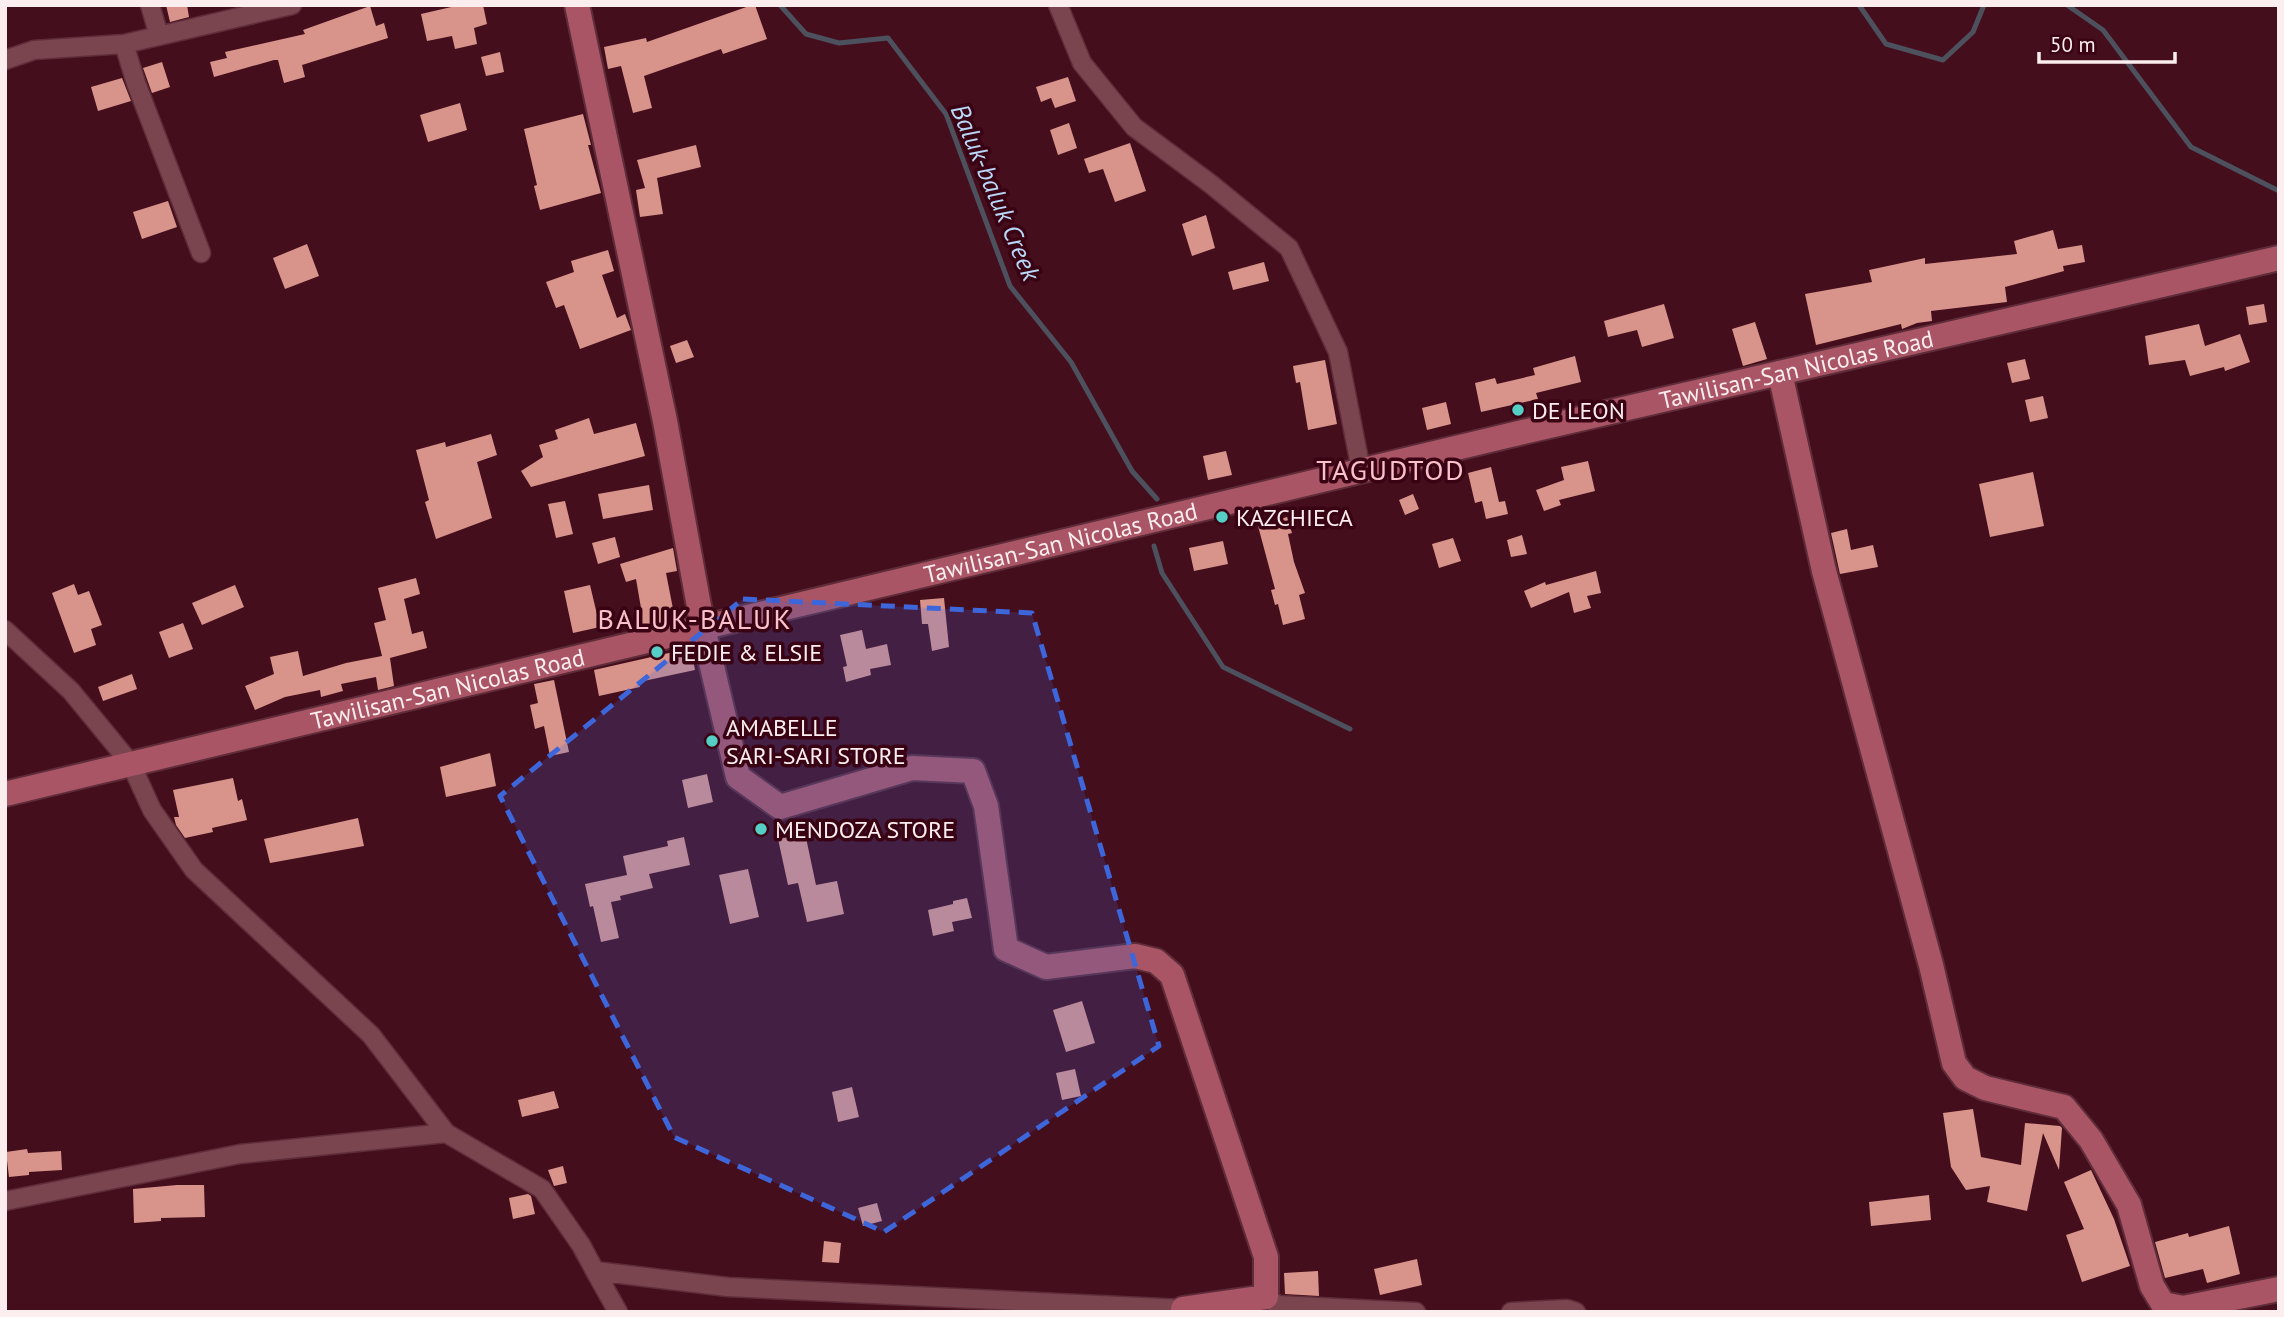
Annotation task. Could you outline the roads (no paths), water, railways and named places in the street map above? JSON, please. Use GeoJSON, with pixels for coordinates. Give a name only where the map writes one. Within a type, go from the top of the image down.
{"type":"FeatureCollection","features":[{"type":"Feature","properties":{"kind":"street"},"geometry":{"type":"LineString","coordinates":[[150,5],[159,36]]}},
{"type":"Feature","properties":{"kind":"street"},"geometry":{"type":"LineString","coordinates":[[5,60],[34,50],[124,44],[292,5]]}},
{"type":"Feature","properties":{"kind":"street"},"geometry":{"type":"LineString","coordinates":[[577,5],[664,421],[703,628],[738,777],[780,807],[912,768],[974,771],[986,806],[1006,950],[1046,967],[1135,956],[1156,961],[1172,975],[1266,1257],[1266,1297]]}},
{"type":"Feature","properties":{"kind":"street"},"geometry":{"type":"LineString","coordinates":[[1058,5],[1082,64],[1134,127],[1289,248],[1338,352],[1361,470]]}},
{"type":"Feature","properties":{"kind":"street"},"geometry":{"type":"LineString","coordinates":[[124,44],[201,253]]}},
{"type":"Feature","properties":{"kind":"street","name":"Tawilisan-San Nicolas Road"},"geometry":{"type":"LineString","coordinates":[[5,794],[1361,470],[2279,258]]}},
{"type":"Feature","properties":{"kind":"street"},"geometry":{"type":"LineString","coordinates":[[1780,373],[1824,570],[1931,965],[1954,1063],[1965,1078],[1985,1088],[2064,1107],[2091,1140],[2129,1205],[2160,1308],[2183,1308],[2279,1289]]}},
{"type":"Feature","properties":{"kind":"street"},"geometry":{"type":"LineString","coordinates":[[5,630],[71,691],[131,764],[152,810],[194,870],[371,1035],[446,1133],[500,1167],[542,1189],[581,1245],[618,1312]]}},
{"type":"Feature","properties":{"kind":"street"},"geometry":{"type":"LineString","coordinates":[[5,1201],[240,1154],[446,1133]]}},
{"type":"Feature","properties":{"kind":"street"},"geometry":{"type":"LineString","coordinates":[[595,1270],[729,1287],[1184,1310],[1266,1297],[1278,1305],[1416,1312]]}},
{"type":"Feature","properties":{"kind":"street"},"geometry":{"type":"LineString","coordinates":[[1511,1312],[1567,1309],[1576,1312]]}},
{"type":"Feature","properties":{"kind":"waterway","name":"Baluk-baluk Creek"},"geometry":{"type":"LineString","coordinates":[[780,5],[806,34],[839,43],[888,38],[946,114],[1010,286],[1071,362],[1132,471],[1157,499]]}},
{"type":"Feature","properties":{"kind":"waterway"},"geometry":{"type":"LineString","coordinates":[[1859,5],[1886,44],[1943,60],[1973,32],[1984,5]]}},
{"type":"Feature","properties":{"kind":"waterway"},"geometry":{"type":"LineString","coordinates":[[2067,5],[2103,30],[2191,147],[2279,191]]}},
{"type":"Feature","properties":{"kind":"waterway","name":"Baluk-baluk Creek"},"geometry":{"type":"LineString","coordinates":[[1154,546],[1162,573],[1223,667],[1350,729]]}},
{"type":"Feature","properties":{"kind":"place","name":"DE LEON"},"geometry":{"type":"Point","coordinates":[1518,410]}},
{"type":"Feature","properties":{"kind":"place","name":"KAZCHIECA"},"geometry":{"type":"Point","coordinates":[1222,517]}},
{"type":"Feature","properties":{"kind":"place","name":"FEDIE & ELSIE"},"geometry":{"type":"Point","coordinates":[657,652]}},
{"type":"Feature","properties":{"kind":"place","name":"AMABELLE SARI-SARI STORE"},"geometry":{"type":"Point","coordinates":[712,741]}},
{"type":"Feature","properties":{"kind":"place","name":"MENDOZA STORE"},"geometry":{"type":"Point","coordinates":[761,829]}},
{"type":"Feature","properties":{"kind":"district","name":"TAGUDTOD"},"geometry":{"type":"Point","coordinates":[1391,469]}},
{"type":"Feature","properties":{"kind":"district","name":"BALUK-BALUK"},"geometry":{"type":"Point","coordinates":[695,618]}}]}
